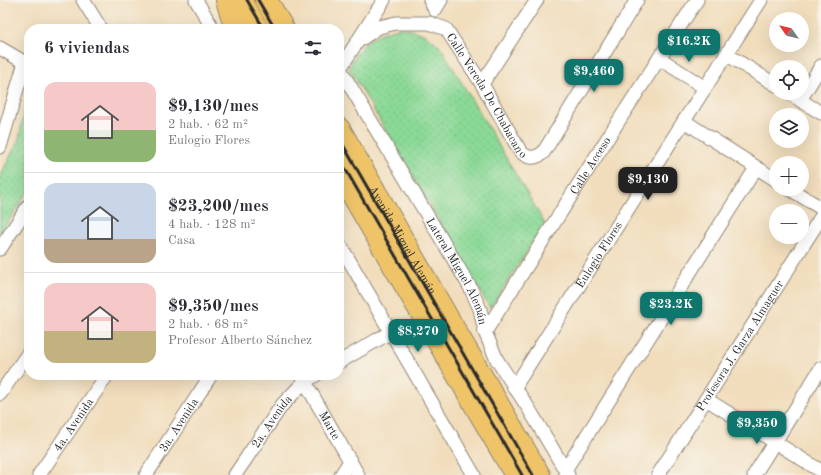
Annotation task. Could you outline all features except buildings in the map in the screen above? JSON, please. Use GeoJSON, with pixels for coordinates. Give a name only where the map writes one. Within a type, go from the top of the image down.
{"type":"FeatureCollection","features":[{"type":"Feature","properties":{"kind":"highway"},"geometry":{"type":"LineString","coordinates":[[227,0],[234,24]]}},
{"type":"Feature","properties":{"kind":"highway"},"geometry":{"type":"LineString","coordinates":[[240,0],[254,24]]}},
{"type":"Feature","properties":{"kind":"highway"},"geometry":{"type":"LineString","coordinates":[[266,0],[280,24]]}},
{"type":"Feature","properties":{"kind":"highway","name":"Avenida Miguel Alemán"},"geometry":{"type":"LineString","coordinates":[[344,138],[539,475]]}},
{"type":"Feature","properties":{"kind":"highway","name":"Avenida Miguel Alemán"},"geometry":{"type":"LineString","coordinates":[[344,180],[516,475]]}},
{"type":"Feature","properties":{"kind":"street"},"geometry":{"type":"LineString","coordinates":[[83,0],[98,24]]}},
{"type":"Feature","properties":{"kind":"street"},"geometry":{"type":"LineString","coordinates":[[196,0],[208,24]]}},
{"type":"Feature","properties":{"kind":"street"},"geometry":{"type":"LineString","coordinates":[[344,63],[384,0]]}},
{"type":"Feature","properties":{"kind":"street"},"geometry":{"type":"LineString","coordinates":[[482,84],[537,0]]}},
{"type":"Feature","properties":{"kind":"street","name":"Calle Vereda De Chabacano"},"geometry":{"type":"LineString","coordinates":[[357,42],[379,28],[396,23],[429,22],[446,29],[482,84],[520,151],[525,156],[531,158],[537,157],[543,153],[637,0]]}},
{"type":"Feature","properties":{"kind":"street","name":"Calle Acceso"},"geometry":{"type":"LineString","coordinates":[[485,332],[697,0]]}},
{"type":"Feature","properties":{"kind":"street","name":"Eulogio Flores"},"geometry":{"type":"LineString","coordinates":[[514,388],[761,0]]}},
{"type":"Feature","properties":{"kind":"street"},"geometry":{"type":"LineString","coordinates":[[0,48],[24,61]]}},
{"type":"Feature","properties":{"kind":"street"},"geometry":{"type":"LineString","coordinates":[[726,54],[769,81]]}},
{"type":"Feature","properties":{"kind":"street"},"geometry":{"type":"LineString","coordinates":[[659,58],[705,88]]}},
{"type":"Feature","properties":{"kind":"street"},"geometry":{"type":"LineString","coordinates":[[809,79],[821,66]]}},
{"type":"Feature","properties":{"kind":"street"},"geometry":{"type":"LineString","coordinates":[[0,147],[24,72]]}},
{"type":"Feature","properties":{"kind":"street","name":"Lateral Miguel Alemán"},"geometry":{"type":"LineString","coordinates":[[344,77],[470,287],[480,309],[485,332],[497,360],[529,409],[566,473]]}},
{"type":"Feature","properties":{"kind":"street"},"geometry":{"type":"LineString","coordinates":[[800,100],[821,114]]}},
{"type":"Feature","properties":{"kind":"street"},"geometry":{"type":"LineString","coordinates":[[684,121],[769,176]]}},
{"type":"Feature","properties":{"kind":"street"},"geometry":{"type":"LineString","coordinates":[[566,473],[756,168]]}},
{"type":"Feature","properties":{"kind":"street"},"geometry":{"type":"LineString","coordinates":[[801,196],[821,208]]}},
{"type":"Feature","properties":{"kind":"street"},"geometry":{"type":"LineString","coordinates":[[0,249],[24,213]]}},
{"type":"Feature","properties":{"kind":"street","name":"Profesora J. Garza Almaguer"},"geometry":{"type":"LineString","coordinates":[[658,475],[821,216]]}},
{"type":"Feature","properties":{"kind":"street"},"geometry":{"type":"LineString","coordinates":[[344,252],[474,475]]}},
{"type":"Feature","properties":{"kind":"street"},"geometry":{"type":"LineString","coordinates":[[344,359],[391,332]]}},
{"type":"Feature","properties":{"kind":"street"},"geometry":{"type":"LineString","coordinates":[[0,394],[24,359]]}},
{"type":"Feature","properties":{"kind":"street"},"geometry":{"type":"LineString","coordinates":[[754,475],[821,368]]}},
{"type":"Feature","properties":{"kind":"street","name":"4a. Avenida"},"geometry":{"type":"LineString","coordinates":[[44,473],[104,380]]}},
{"type":"Feature","properties":{"kind":"street","name":"3a. Avenida"},"geometry":{"type":"LineString","coordinates":[[146,475],[208,380]]}},
{"type":"Feature","properties":{"kind":"street","name":"2a. Avenida"},"geometry":{"type":"LineString","coordinates":[[235,475],[282,405],[304,380]]}},
{"type":"Feature","properties":{"kind":"street","name":"Marte"},"geometry":{"type":"LineString","coordinates":[[309,380],[358,475]]}},
{"type":"Feature","properties":{"kind":"street"},"geometry":{"type":"LineString","coordinates":[[706,399],[821,471]]}},
{"type":"Feature","properties":{"kind":"street"},"geometry":{"type":"LineString","coordinates":[[341,475],[350,461]]}},
{"type":"Feature","properties":{"kind":"green space"},"geometry":{"type":"Polygon","coordinates":[[[398,28],[417,31],[427,36],[442,49],[545,224],[490,308],[349,68],[362,46],[368,41],[381,33],[398,28]]]}},
{"type":"Feature","properties":{"kind":"green space"},"geometry":{"type":"Polygon","coordinates":[[[24,114],[24,198],[0,234],[0,177],[19,139],[24,114]]]}},
{"type":"Feature","properties":{"kind":"railway"},"geometry":{"type":"LineString","coordinates":[[247,0],[261,24]]}},
{"type":"Feature","properties":{"kind":"railway"},"geometry":{"type":"LineString","coordinates":[[258,0],[272,24]]}},
{"type":"Feature","properties":{"kind":"railway"},"geometry":{"type":"LineString","coordinates":[[344,147],[533,475]]}},
{"type":"Feature","properties":{"kind":"railway"},"geometry":{"type":"LineString","coordinates":[[344,167],[522,475]]}}]}
